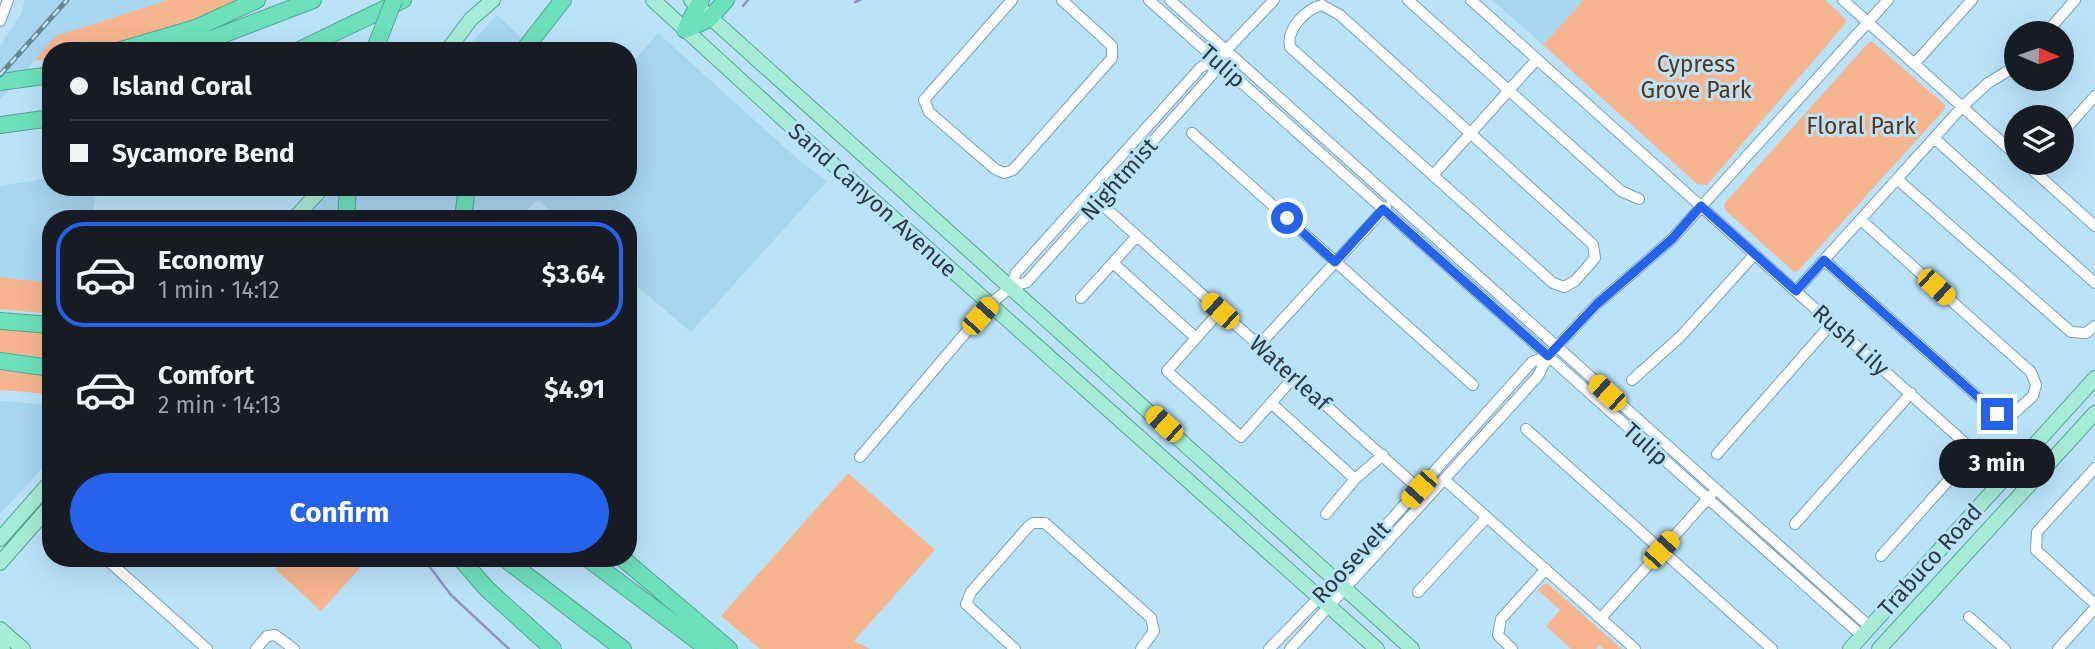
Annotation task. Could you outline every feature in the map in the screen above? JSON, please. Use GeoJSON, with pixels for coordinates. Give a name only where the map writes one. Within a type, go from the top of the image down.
{"type":"FeatureCollection","features":[{"type":"Feature","properties":{"kind":"highway"},"geometry":{"type":"LineString","coordinates":[[149,42],[196,28],[257,0]]}},
{"type":"Feature","properties":{"kind":"highway"},"geometry":{"type":"LineString","coordinates":[[198,42],[313,0]]}},
{"type":"Feature","properties":{"kind":"highway"},"geometry":{"type":"LineString","coordinates":[[378,42],[394,0]]}},
{"type":"Feature","properties":{"kind":"highway"},"geometry":{"type":"LineString","coordinates":[[316,42],[403,0]]}},
{"type":"Feature","properties":{"kind":"highway"},"geometry":{"type":"LineString","coordinates":[[530,42],[563,0]]}},
{"type":"Feature","properties":{"kind":"highway"},"geometry":{"type":"LineString","coordinates":[[685,30],[709,19],[726,0]]}},
{"type":"Feature","properties":{"kind":"highway"},"geometry":{"type":"LineString","coordinates":[[685,30],[696,2]]}},
{"type":"Feature","properties":{"kind":"highway"},"geometry":{"type":"LineString","coordinates":[[0,82],[42,76]]}},
{"type":"Feature","properties":{"kind":"highway"},"geometry":{"type":"LineString","coordinates":[[0,125],[42,119]]}},
{"type":"Feature","properties":{"kind":"highway"},"geometry":{"type":"LineString","coordinates":[[0,321],[42,324]]}},
{"type":"Feature","properties":{"kind":"highway"},"geometry":{"type":"LineString","coordinates":[[0,361],[42,367]]}},
{"type":"Feature","properties":{"kind":"highway"},"geometry":{"type":"LineString","coordinates":[[468,567],[553,649]]}},
{"type":"Feature","properties":{"kind":"highway"},"geometry":{"type":"LineString","coordinates":[[515,567],[623,649]]}},
{"type":"Feature","properties":{"kind":"highway"},"geometry":{"type":"LineString","coordinates":[[599,567],[708,649]]}},
{"type":"Feature","properties":{"kind":"highway"},"geometry":{"type":"LineString","coordinates":[[633,567],[729,649]]}},
{"type":"Feature","properties":{"kind":"main road"},"geometry":{"type":"LineString","coordinates":[[454,42],[471,19],[493,0]]}},
{"type":"Feature","properties":{"kind":"main road","name":"Sand Canyon Avenue"},"geometry":{"type":"LineString","coordinates":[[653,0],[1377,649]]}},
{"type":"Feature","properties":{"kind":"main road","name":"Sand Canyon Avenue"},"geometry":{"type":"LineString","coordinates":[[696,2],[709,19],[1012,287],[1412,649]]}},
{"type":"Feature","properties":{"kind":"main road"},"geometry":{"type":"LineString","coordinates":[[302,210],[315,196]]}},
{"type":"Feature","properties":{"kind":"main road","name":"Trabuco Road"},"geometry":{"type":"LineString","coordinates":[[1850,649],[1865,637],[2095,379]]}},
{"type":"Feature","properties":{"kind":"main road","name":"Trabuco Road"},"geometry":{"type":"LineString","coordinates":[[1879,649],[2095,413]]}},
{"type":"Feature","properties":{"kind":"main road"},"geometry":{"type":"LineString","coordinates":[[0,539],[42,491]]}},
{"type":"Feature","properties":{"kind":"main road"},"geometry":{"type":"LineString","coordinates":[[0,563],[42,515]]}},
{"type":"Feature","properties":{"kind":"main road"},"geometry":{"type":"LineString","coordinates":[[0,629],[23,649]]}},
{"type":"Feature","properties":{"kind":"street"},"geometry":{"type":"LineString","coordinates":[[0,21],[8,0]]}},
{"type":"Feature","properties":{"kind":"street"},"geometry":{"type":"LineString","coordinates":[[1012,0],[929,92],[924,102],[929,112],[995,169],[1006,173],[1013,170],[1113,54],[1109,44],[1062,0]]}},
{"type":"Feature","properties":{"kind":"street","name":"Tulip"},"geometry":{"type":"LineString","coordinates":[[1149,0],[1865,637]]}},
{"type":"Feature","properties":{"kind":"street","name":"Tulip"},"geometry":{"type":"LineString","coordinates":[[1170,0],[1716,489],[1865,637]]}},
{"type":"Feature","properties":{"kind":"street","name":"Nightmist"},"geometry":{"type":"LineString","coordinates":[[1012,287],[1016,273],[1201,67],[1217,60],[1274,0]]}},
{"type":"Feature","properties":{"kind":"street"},"geometry":{"type":"LineString","coordinates":[[1408,0],[1621,191],[1639,199]]}},
{"type":"Feature","properties":{"kind":"street","name":"Rush Lily"},"geometry":{"type":"LineString","coordinates":[[1472,0],[1964,441],[1968,454],[1881,556]]}},
{"type":"Feature","properties":{"kind":"street"},"geometry":{"type":"LineString","coordinates":[[1843,0],[2004,144]]}},
{"type":"Feature","properties":{"kind":"street","name":"Roosevelt"},"geometry":{"type":"LineString","coordinates":[[1269,649],[1323,603],[1445,480],[1538,376],[1556,347],[1597,304],[1672,239],[1888,0]]}},
{"type":"Feature","properties":{"kind":"street"},"geometry":{"type":"LineString","coordinates":[[1914,64],[1972,0]]}},
{"type":"Feature","properties":{"kind":"street"},"geometry":{"type":"LineString","coordinates":[[2057,21],[2075,0]]}},
{"type":"Feature","properties":{"kind":"street"},"geometry":{"type":"LineString","coordinates":[[1322,5],[1331,8],[1471,133],[1593,245],[1595,258],[1570,285],[1553,283],[1290,47],[1290,34],[1314,8],[1322,5]]}},
{"type":"Feature","properties":{"kind":"street"},"geometry":{"type":"LineString","coordinates":[[1434,174],[1537,59]]}},
{"type":"Feature","properties":{"kind":"street","name":"Nightmist"},"geometry":{"type":"LineString","coordinates":[[860,457],[990,304],[1012,287],[1027,282],[1099,202],[1212,75],[1217,60]]}},
{"type":"Feature","properties":{"kind":"street"},"geometry":{"type":"LineString","coordinates":[[1796,291],[1962,107],[1988,83],[2004,73]]}},
{"type":"Feature","properties":{"kind":"street"},"geometry":{"type":"LineString","coordinates":[[2074,120],[2095,96]]}},
{"type":"Feature","properties":{"kind":"street"},"geometry":{"type":"LineString","coordinates":[[1192,132],[1473,385]]}},
{"type":"Feature","properties":{"kind":"street"},"geometry":{"type":"LineString","coordinates":[[1934,138],[2095,283]]}},
{"type":"Feature","properties":{"kind":"street"},"geometry":{"type":"LineString","coordinates":[[2042,175],[2093,219]]}},
{"type":"Feature","properties":{"kind":"street"},"geometry":{"type":"LineString","coordinates":[[1897,179],[2071,332],[2086,333],[2095,326]]}},
{"type":"Feature","properties":{"kind":"street"},"geometry":{"type":"LineString","coordinates":[[1259,345],[1383,209],[1394,201]]}},
{"type":"Feature","properties":{"kind":"street","name":"Waterleaf"},"geometry":{"type":"LineString","coordinates":[[1099,202],[1419,489]]}},
{"type":"Feature","properties":{"kind":"street"},"geometry":{"type":"LineString","coordinates":[[1824,260],[1997,414],[2012,414],[2026,403],[2036,390],[2031,372],[1861,220]]}},
{"type":"Feature","properties":{"kind":"street"},"geometry":{"type":"LineString","coordinates":[[1081,298],[1137,236]]}},
{"type":"Feature","properties":{"kind":"street"},"geometry":{"type":"LineString","coordinates":[[1632,380],[1680,337],[1755,254]]}},
{"type":"Feature","properties":{"kind":"street"},"geometry":{"type":"LineString","coordinates":[[1113,263],[1196,338]]}},
{"type":"Feature","properties":{"kind":"street"},"geometry":{"type":"LineString","coordinates":[[1220,311],[1167,371],[1241,437],[1294,377]]}},
{"type":"Feature","properties":{"kind":"street"},"geometry":{"type":"LineString","coordinates":[[1717,454],[1832,323]]}},
{"type":"Feature","properties":{"kind":"street","name":"Roosevelt"},"geometry":{"type":"LineString","coordinates":[[1341,584],[1419,489],[1532,362],[1548,356]]}},
{"type":"Feature","properties":{"kind":"street"},"geometry":{"type":"LineString","coordinates":[[1795,524],[1911,393]]}},
{"type":"Feature","properties":{"kind":"street"},"geometry":{"type":"LineString","coordinates":[[1271,403],[1354,479]]}},
{"type":"Feature","properties":{"kind":"street"},"geometry":{"type":"LineString","coordinates":[[1526,429],[1772,649]]}},
{"type":"Feature","properties":{"kind":"street"},"geometry":{"type":"LineString","coordinates":[[1326,514],[1354,479],[1383,456]]}},
{"type":"Feature","properties":{"kind":"street"},"geometry":{"type":"LineString","coordinates":[[2058,649],[2095,606],[2036,551],[2034,542],[2037,532],[2095,468]]}},
{"type":"Feature","properties":{"kind":"street"},"geometry":{"type":"LineString","coordinates":[[1445,480],[1635,649]]}},
{"type":"Feature","properties":{"kind":"street"},"geometry":{"type":"LineString","coordinates":[[1601,618],[1716,489]]}},
{"type":"Feature","properties":{"kind":"street"},"geometry":{"type":"LineString","coordinates":[[1418,592],[1487,517]]}},
{"type":"Feature","properties":{"kind":"street"},"geometry":{"type":"LineString","coordinates":[[1015,649],[966,604],[971,592],[1019,536],[1033,523],[1039,522],[1045,523],[1151,618],[1154,631],[1141,649]]}},
{"type":"Feature","properties":{"kind":"street"},"geometry":{"type":"LineString","coordinates":[[115,567],[206,649]]}},
{"type":"Feature","properties":{"kind":"street"},"geometry":{"type":"LineString","coordinates":[[1512,649],[1498,635],[1501,619],[1546,569]]}},
{"type":"Feature","properties":{"kind":"street","name":"Roosevelt"},"geometry":{"type":"LineString","coordinates":[[1290,649],[1323,603]]}},
{"type":"Feature","properties":{"kind":"street"},"geometry":{"type":"LineString","coordinates":[[1969,617],[2005,649]]}},
{"type":"Feature","properties":{"kind":"street"},"geometry":{"type":"LineString","coordinates":[[256,649],[267,636],[275,635],[294,649]]}},
{"type":"Feature","properties":{"kind":"shaded area"},"geometry":{"type":"Polygon","coordinates":[[[25,0],[168,0],[56,36],[51,42],[42,42],[42,52],[0,100],[0,46],[21,14],[25,0]]]}},
{"type":"Feature","properties":{"kind":"shaded area"},"geometry":{"type":"Polygon","coordinates":[[[1492,0],[1584,0],[1543,45],[1492,0]]]}},
{"type":"Feature","properties":{"kind":"shaded area"},"geometry":{"type":"Polygon","coordinates":[[[497,15],[526,42],[472,42],[497,15]]]}},
{"type":"Feature","properties":{"kind":"shaded area"},"geometry":{"type":"Polygon","coordinates":[[[658,33],[794,156],[827,181],[691,332],[637,287],[637,210],[549,210],[538,200],[527,210],[313,210],[324,196],[637,196],[637,58],[658,33]]]}},
{"type":"Feature","properties":{"kind":"shaded area"},"geometry":{"type":"Polygon","coordinates":[[[42,179],[42,196],[96,196],[93,210],[42,210],[42,282],[0,277],[0,186],[42,179]]]}},
{"type":"Feature","properties":{"kind":"shaded area"},"geometry":{"type":"Polygon","coordinates":[[[0,401],[42,404],[42,469],[0,514],[0,401]]]}},
{"type":"Feature","properties":{"kind":"green space"},"geometry":{"type":"Polygon","coordinates":[[[168,0],[246,0],[165,32],[129,42],[51,42],[56,36],[168,0]]]}},
{"type":"Feature","properties":{"kind":"green space","name":"Cypress Grove Park"},"geometry":{"type":"Polygon","coordinates":[[[1584,0],[1825,0],[1846,19],[1845,24],[1707,185],[1697,184],[1543,45],[1584,0]]]}},
{"type":"Feature","properties":{"kind":"green space","name":"Floral Park"},"geometry":{"type":"Polygon","coordinates":[[[1869,42],[1873,42],[1945,105],[1945,109],[1798,271],[1794,272],[1725,210],[1724,204],[1869,42]]]}},
{"type":"Feature","properties":{"kind":"green space"},"geometry":{"type":"Polygon","coordinates":[[[42,52],[42,60],[34,61],[42,52]]]}},
{"type":"Feature","properties":{"kind":"green space"},"geometry":{"type":"Polygon","coordinates":[[[0,277],[42,282],[42,313],[0,309],[0,277]]]}},
{"type":"Feature","properties":{"kind":"green space"},"geometry":{"type":"Polygon","coordinates":[[[0,329],[42,333],[42,357],[0,352],[0,329]]]}},
{"type":"Feature","properties":{"kind":"green space"},"geometry":{"type":"Polygon","coordinates":[[[0,370],[42,375],[42,393],[0,390],[0,370]]]}},
{"type":"Feature","properties":{"kind":"green space"},"geometry":{"type":"Polygon","coordinates":[[[848,473],[935,550],[854,641],[870,649],[760,649],[721,616],[848,473]]]}},
{"type":"Feature","properties":{"kind":"green space"},"geometry":{"type":"Polygon","coordinates":[[[277,567],[361,567],[321,611],[275,569],[277,567]]]}},
{"type":"Feature","properties":{"kind":"green space"},"geometry":{"type":"Polygon","coordinates":[[[1548,584],[1622,649],[1604,649],[1600,645],[1596,649],[1571,649],[1546,626],[1560,610],[1538,590],[1548,584]]]}},
{"type":"Feature","properties":{"kind":"waterway"},"geometry":{"type":"LineString","coordinates":[[743,6],[748,0]]}},
{"type":"Feature","properties":{"kind":"waterway"},"geometry":{"type":"LineString","coordinates":[[855,2],[860,0]]}},
{"type":"Feature","properties":{"kind":"waterway"},"geometry":{"type":"LineString","coordinates":[[430,567],[451,595],[509,649]]}},
{"type":"Feature","properties":{"kind":"railway"},"geometry":{"type":"LineString","coordinates":[[0,75],[67,0]]}},
{"type":"Feature","properties":{"kind":"route"},"geometry":{"type":"LineString","coordinates":[[1287,218],[1335,262],[1383,209],[1548,356],[1597,304],[1672,239],[1701,206],[1796,291],[1824,260],[1997,414]]}}]}
